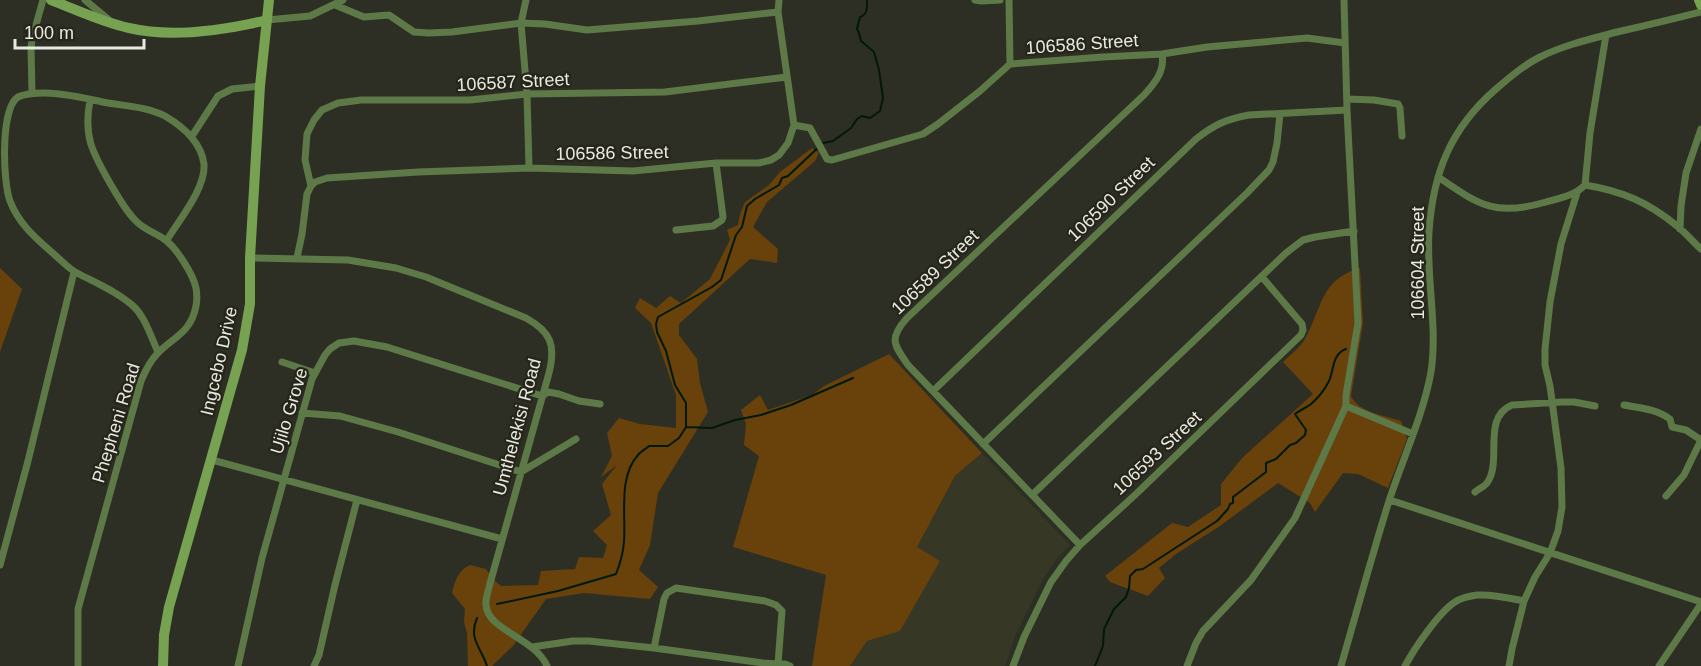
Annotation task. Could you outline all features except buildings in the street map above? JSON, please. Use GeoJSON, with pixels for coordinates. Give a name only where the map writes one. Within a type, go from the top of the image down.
{"type":"FeatureCollection","features":[{"type":"Feature","properties":{"kind":"main road"},"geometry":{"type":"LineString","coordinates":[[51,0],[128,28],[162,33],[230,27],[267,20]]}},
{"type":"Feature","properties":{"kind":"main road","name":"Ingcebo Drive"},"geometry":{"type":"LineString","coordinates":[[163,666],[164,635],[169,607],[212,460],[244,340],[250,304],[250,258],[260,86],[269,0]]}},
{"type":"Feature","properties":{"kind":"main road"},"geometry":{"type":"LineString","coordinates":[[1699,0],[1701,5]]}},
{"type":"Feature","properties":{"kind":"street"},"geometry":{"type":"LineString","coordinates":[[32,93],[31,48],[43,0]]}},
{"type":"Feature","properties":{"kind":"street"},"geometry":{"type":"LineString","coordinates":[[85,0],[112,23]]}},
{"type":"Feature","properties":{"kind":"street"},"geometry":{"type":"LineString","coordinates":[[267,20],[310,16],[343,0]]}},
{"type":"Feature","properties":{"kind":"street"},"geometry":{"type":"LineString","coordinates":[[526,0],[520,23],[527,94],[528,168]]}},
{"type":"Feature","properties":{"kind":"street"},"geometry":{"type":"LineString","coordinates":[[779,0],[778,12],[794,125]]}},
{"type":"Feature","properties":{"kind":"street"},"geometry":{"type":"LineString","coordinates":[[975,0],[1000,0]]}},
{"type":"Feature","properties":{"kind":"street"},"geometry":{"type":"LineString","coordinates":[[1009,0],[1010,64]]}},
{"type":"Feature","properties":{"kind":"street"},"geometry":{"type":"LineString","coordinates":[[1187,666],[1203,631],[1251,580],[1295,518],[1346,406],[1358,323],[1344,0]]}},
{"type":"Feature","properties":{"kind":"street"},"geometry":{"type":"LineString","coordinates":[[335,5],[364,17],[389,15],[417,33],[452,32],[520,23],[563,25],[587,30],[778,12]]}},
{"type":"Feature","properties":{"kind":"street","name":"106604 Street"},"geometry":{"type":"LineString","coordinates":[[1341,666],[1390,500],[1425,396],[1432,363],[1429,236],[1431,209],[1438,177],[1453,140],[1466,119],[1482,101],[1522,68],[1538,58],[1605,35],[1701,12]]}},
{"type":"Feature","properties":{"kind":"street"},"geometry":{"type":"LineString","coordinates":[[1509,666],[1524,601],[1550,553],[1558,531],[1562,507],[1562,468],[1545,365],[1549,312],[1561,244],[1577,193],[1584,186],[1605,35]]}},
{"type":"Feature","properties":{"kind":"street","name":"106586 Street"},"geometry":{"type":"LineString","coordinates":[[311,186],[320,180],[342,177],[528,168],[633,171],[716,163],[759,163],[779,155],[788,143],[794,125],[810,128],[827,159],[832,160],[923,134],[955,111],[1010,64],[1162,54],[1207,47],[1307,38],[1345,42]]}},
{"type":"Feature","properties":{"kind":"street","name":"106589 Street"},"geometry":{"type":"LineString","coordinates":[[1080,545],[908,365],[894,341],[898,328],[1153,86],[1160,73],[1162,54]]}},
{"type":"Feature","properties":{"kind":"street","name":"106587 Street"},"geometry":{"type":"LineString","coordinates":[[311,186],[305,160],[307,134],[322,110],[338,103],[361,100],[470,100],[527,94],[665,92],[787,77]]}},
{"type":"Feature","properties":{"kind":"street"},"geometry":{"type":"LineString","coordinates":[[192,136],[218,96],[232,89],[260,86]]}},
{"type":"Feature","properties":{"kind":"street"},"geometry":{"type":"LineString","coordinates":[[158,352],[141,316],[133,305],[108,288],[74,272],[29,232],[16,213],[8,195],[5,179],[6,122],[10,106],[16,98],[32,93],[54,93],[159,113],[192,136],[202,156],[204,165],[202,179],[195,195],[167,240]]}},
{"type":"Feature","properties":{"kind":"street"},"geometry":{"type":"LineString","coordinates":[[1347,99],[1374,100],[1398,105],[1402,136]]}},
{"type":"Feature","properties":{"kind":"street","name":"Phepheni Road"},"geometry":{"type":"LineString","coordinates":[[78,666],[78,609],[141,381],[150,361],[158,352],[176,340],[191,323],[197,296],[189,272],[167,240],[138,224],[97,162],[87,126],[90,100]]}},
{"type":"Feature","properties":{"kind":"street","name":"106590 Street"},"geometry":{"type":"LineString","coordinates":[[933,391],[1196,139],[1215,125],[1249,115],[1347,110]]}},
{"type":"Feature","properties":{"kind":"street"},"geometry":{"type":"LineString","coordinates":[[983,444],[1269,170],[1276,155],[1280,114]]}},
{"type":"Feature","properties":{"kind":"street"},"geometry":{"type":"LineString","coordinates":[[1680,229],[1680,206],[1686,172],[1701,129]]}},
{"type":"Feature","properties":{"kind":"street"},"geometry":{"type":"LineString","coordinates":[[676,230],[713,226],[722,220],[716,163]]}},
{"type":"Feature","properties":{"kind":"street"},"geometry":{"type":"LineString","coordinates":[[1438,177],[1472,200],[1500,209],[1521,209],[1577,193]]}},
{"type":"Feature","properties":{"kind":"street"},"geometry":{"type":"LineString","coordinates":[[297,258],[307,194],[311,186]]}},
{"type":"Feature","properties":{"kind":"street"},"geometry":{"type":"LineString","coordinates":[[1584,186],[1622,193],[1640,200],[1680,229],[1701,249]]}},
{"type":"Feature","properties":{"kind":"street"},"geometry":{"type":"LineString","coordinates":[[1032,495],[1273,265],[1303,240],[1354,231]]}},
{"type":"Feature","properties":{"kind":"street","name":"Umthelekisi Road"},"geometry":{"type":"LineString","coordinates":[[250,258],[348,260],[416,273],[510,311],[537,324],[548,335],[552,352],[551,367],[502,538],[486,605],[493,622],[532,646],[542,656],[547,666]]}},
{"type":"Feature","properties":{"kind":"street"},"geometry":{"type":"LineString","coordinates":[[0,565],[74,272]]}},
{"type":"Feature","properties":{"kind":"street","name":"106593 Street"},"geometry":{"type":"LineString","coordinates":[[1013,666],[1051,582],[1066,561],[1080,545],[1301,336],[1302,324],[1262,277]]}},
{"type":"Feature","properties":{"kind":"street","name":"Ujilo Grove"},"geometry":{"type":"LineString","coordinates":[[238,666],[262,558],[302,413],[315,373],[330,348],[346,341],[364,341],[542,396],[548,392],[600,404]]}},
{"type":"Feature","properties":{"kind":"street"},"geometry":{"type":"LineString","coordinates":[[282,362],[315,373]]}},
{"type":"Feature","properties":{"kind":"street"},"geometry":{"type":"LineString","coordinates":[[1475,492],[1486,484],[1490,475],[1494,460],[1496,424],[1499,415],[1505,409],[1512,405],[1574,402],[1595,406]]}},
{"type":"Feature","properties":{"kind":"street"},"geometry":{"type":"LineString","coordinates":[[1624,405],[1650,409],[1663,414],[1670,419],[1672,426],[1686,430],[1701,440],[1684,475],[1666,496]]}},
{"type":"Feature","properties":{"kind":"street"},"geometry":{"type":"LineString","coordinates":[[1346,406],[1413,434]]}},
{"type":"Feature","properties":{"kind":"street"},"geometry":{"type":"LineString","coordinates":[[302,413],[330,414],[350,418],[522,472],[576,439]]}},
{"type":"Feature","properties":{"kind":"street"},"geometry":{"type":"LineString","coordinates":[[212,460],[502,538]]}},
{"type":"Feature","properties":{"kind":"street"},"geometry":{"type":"LineString","coordinates":[[314,666],[319,655],[333,590],[357,500]]}},
{"type":"Feature","properties":{"kind":"street"},"geometry":{"type":"LineString","coordinates":[[1390,500],[1701,603],[1659,666]]}},
{"type":"Feature","properties":{"kind":"street"},"geometry":{"type":"LineString","coordinates":[[654,648],[664,599],[667,593],[676,588],[765,601],[779,607],[783,614],[778,664]]}},
{"type":"Feature","properties":{"kind":"street"},"geometry":{"type":"LineString","coordinates":[[1405,666],[1432,627],[1453,603],[1475,595],[1524,601]]}},
{"type":"Feature","properties":{"kind":"street"},"geometry":{"type":"LineString","coordinates":[[532,646],[589,641],[790,666]]}},
{"type":"Feature","properties":{"kind":"shaded area"},"geometry":{"type":"Polygon","coordinates":[[[812,148],[819,153],[815,161],[767,202],[753,227],[778,249],[777,263],[750,259],[679,324],[679,335],[697,359],[700,383],[708,412],[658,493],[650,545],[639,570],[658,587],[650,599],[584,593],[546,599],[513,646],[492,666],[468,666],[465,609],[452,593],[460,573],[470,565],[486,569],[501,586],[538,585],[541,571],[575,569],[579,557],[603,558],[607,545],[593,531],[611,515],[602,484],[617,465],[601,477],[612,456],[607,433],[619,418],[640,424],[676,428],[676,395],[651,323],[635,308],[640,298],[656,308],[670,296],[681,303],[710,279],[730,240],[727,230],[738,225],[745,202],[769,185],[780,172],[812,148]]]}},
{"type":"Feature","properties":{"kind":"shaded area"},"geometry":{"type":"Polygon","coordinates":[[[0,268],[22,289],[0,352],[0,268]]]}},
{"type":"Feature","properties":{"kind":"shaded area"},"geometry":{"type":"Polygon","coordinates":[[[1360,268],[1363,323],[1351,396],[1366,410],[1401,421],[1407,439],[1388,488],[1358,474],[1343,473],[1315,512],[1310,503],[1278,483],[1159,568],[1165,578],[1148,596],[1110,582],[1105,576],[1172,523],[1188,527],[1221,505],[1221,484],[1243,457],[1313,394],[1283,362],[1304,340],[1324,295],[1330,287],[1337,279],[1360,268]]]}},
{"type":"Feature","properties":{"kind":"shaded area"},"geometry":{"type":"Polygon","coordinates":[[[889,354],[982,453],[955,476],[917,547],[940,561],[900,631],[867,641],[850,666],[812,666],[826,575],[733,547],[759,456],[744,445],[746,424],[741,410],[760,395],[768,410],[812,395],[824,386],[889,354]]]}},
{"type":"Feature","properties":{"kind":"shaded area"},"geometry":{"type":"Polygon","coordinates":[[[982,453],[1070,545],[1058,557],[1043,579],[1016,634],[1005,666],[850,666],[867,641],[940,561],[916,548],[955,476],[982,453]]]}},
{"type":"Feature","properties":{"kind":"waterway"},"geometry":{"type":"LineString","coordinates":[[497,604],[558,591],[616,574],[624,546],[625,485],[632,464],[649,446],[668,446],[679,438],[686,427],[686,403],[675,385],[666,351],[657,332],[658,317],[721,280],[736,235],[742,227],[747,206],[779,185],[782,178],[788,176],[823,143],[833,141],[851,128],[862,116],[870,118],[880,111],[883,98],[874,52],[861,41],[857,29],[860,17],[867,10],[867,0]]}},
{"type":"Feature","properties":{"kind":"waterway"},"geometry":{"type":"LineString","coordinates":[[1095,666],[1103,646],[1104,629],[1114,609],[1126,597],[1130,576],[1136,570],[1143,569],[1217,521],[1233,503],[1233,497],[1266,472],[1266,463],[1276,459],[1290,445],[1305,435],[1306,430],[1295,414],[1311,404],[1321,393],[1329,381],[1336,358],[1341,351],[1346,349]]}},
{"type":"Feature","properties":{"kind":"waterway"},"geometry":{"type":"LineString","coordinates":[[686,427],[712,428],[735,420],[761,415],[791,405],[853,378]]}},
{"type":"Feature","properties":{"kind":"waterway"},"geometry":{"type":"LineString","coordinates":[[477,618],[474,632],[476,643],[487,666]]}}]}
